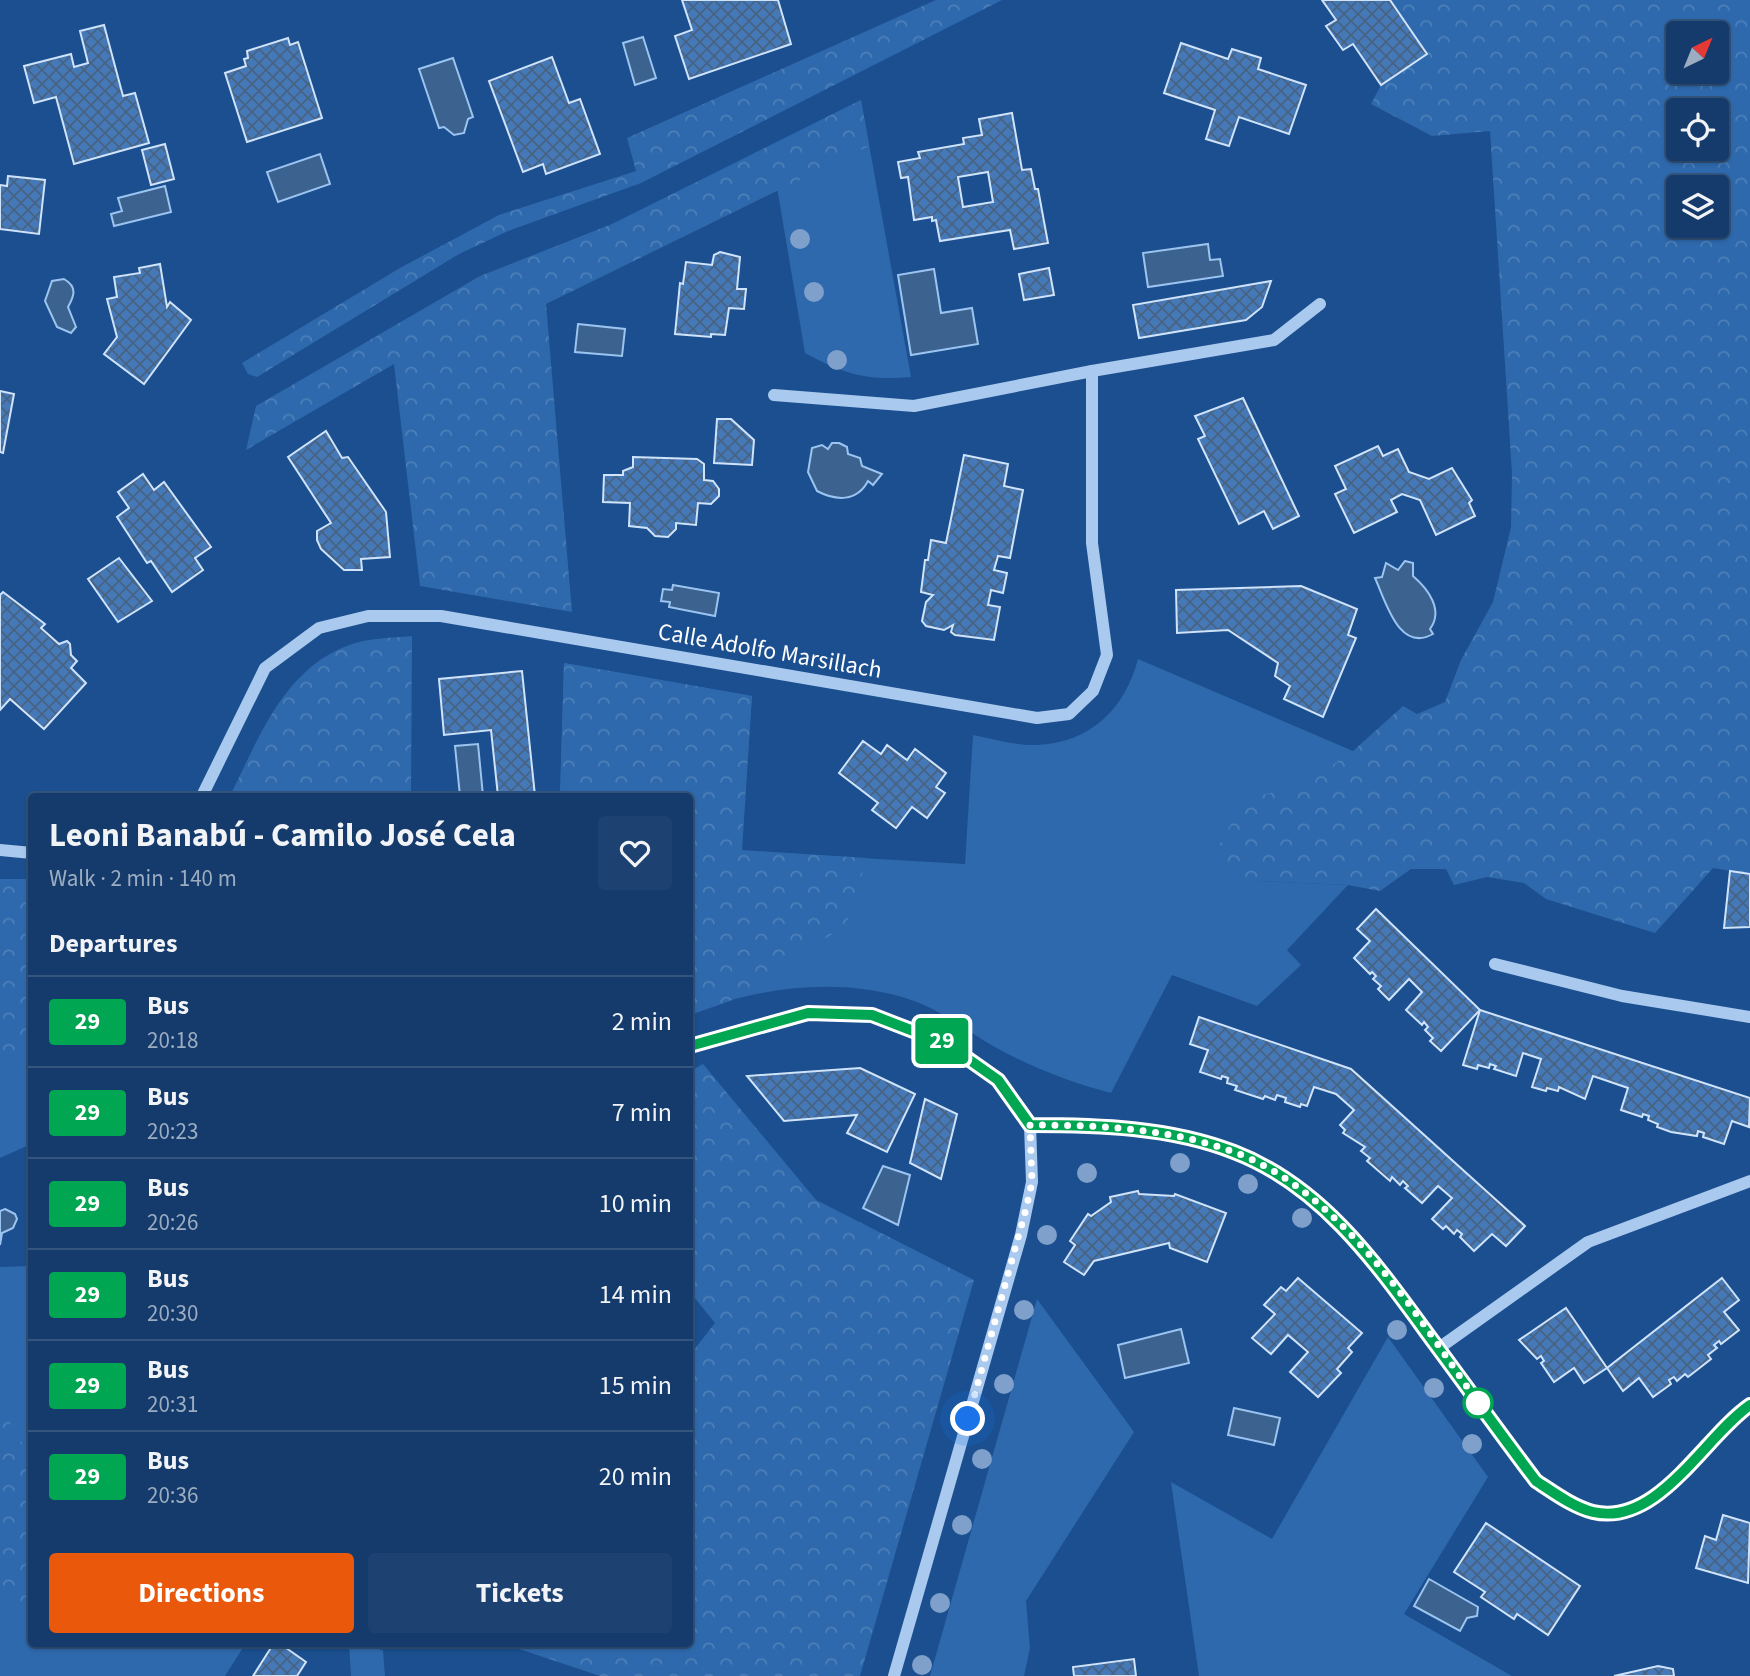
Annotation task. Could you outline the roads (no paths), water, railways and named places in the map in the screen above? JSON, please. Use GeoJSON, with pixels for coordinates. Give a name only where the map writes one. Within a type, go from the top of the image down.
{"type":"FeatureCollection","features":[{"type":"Feature","properties":{"kind":"street"},"geometry":{"type":"LineString","coordinates":[[774,395],[914,405],[1274,340],[1320,304]]}},
{"type":"Feature","properties":{"kind":"street","name":"Calle Adolfo Marsillach"},"geometry":{"type":"LineString","coordinates":[[203,793],[265,668],[318,628],[368,616],[441,616],[1037,718],[1069,714],[1093,691],[1107,655],[1092,543],[1092,371]]}},
{"type":"Feature","properties":{"kind":"street"},"geometry":{"type":"LineString","coordinates":[[0,850],[28,853]]}},
{"type":"Feature","properties":{"kind":"street"},"geometry":{"type":"LineString","coordinates":[[1495,964],[1622,996],[1750,1017]]}},
{"type":"Feature","properties":{"kind":"street"},"geometry":{"type":"LineString","coordinates":[[693,1045],[808,1013],[872,1015],[947,1044],[998,1080],[1030,1125],[1032,1182],[1021,1235],[894,1676]]}},
{"type":"Feature","properties":{"kind":"street"},"geometry":{"type":"LineString","coordinates":[[1030,1125],[1103,1125],[1198,1141],[1236,1153],[1286,1180],[1327,1210],[1377,1265],[1536,1481],[1563,1499],[1593,1512],[1621,1512],[1650,1501],[1669,1486],[1720,1431],[1750,1405]]}},
{"type":"Feature","properties":{"kind":"street"},"geometry":{"type":"LineString","coordinates":[[1438,1348],[1588,1242],[1750,1181]]}}]}
